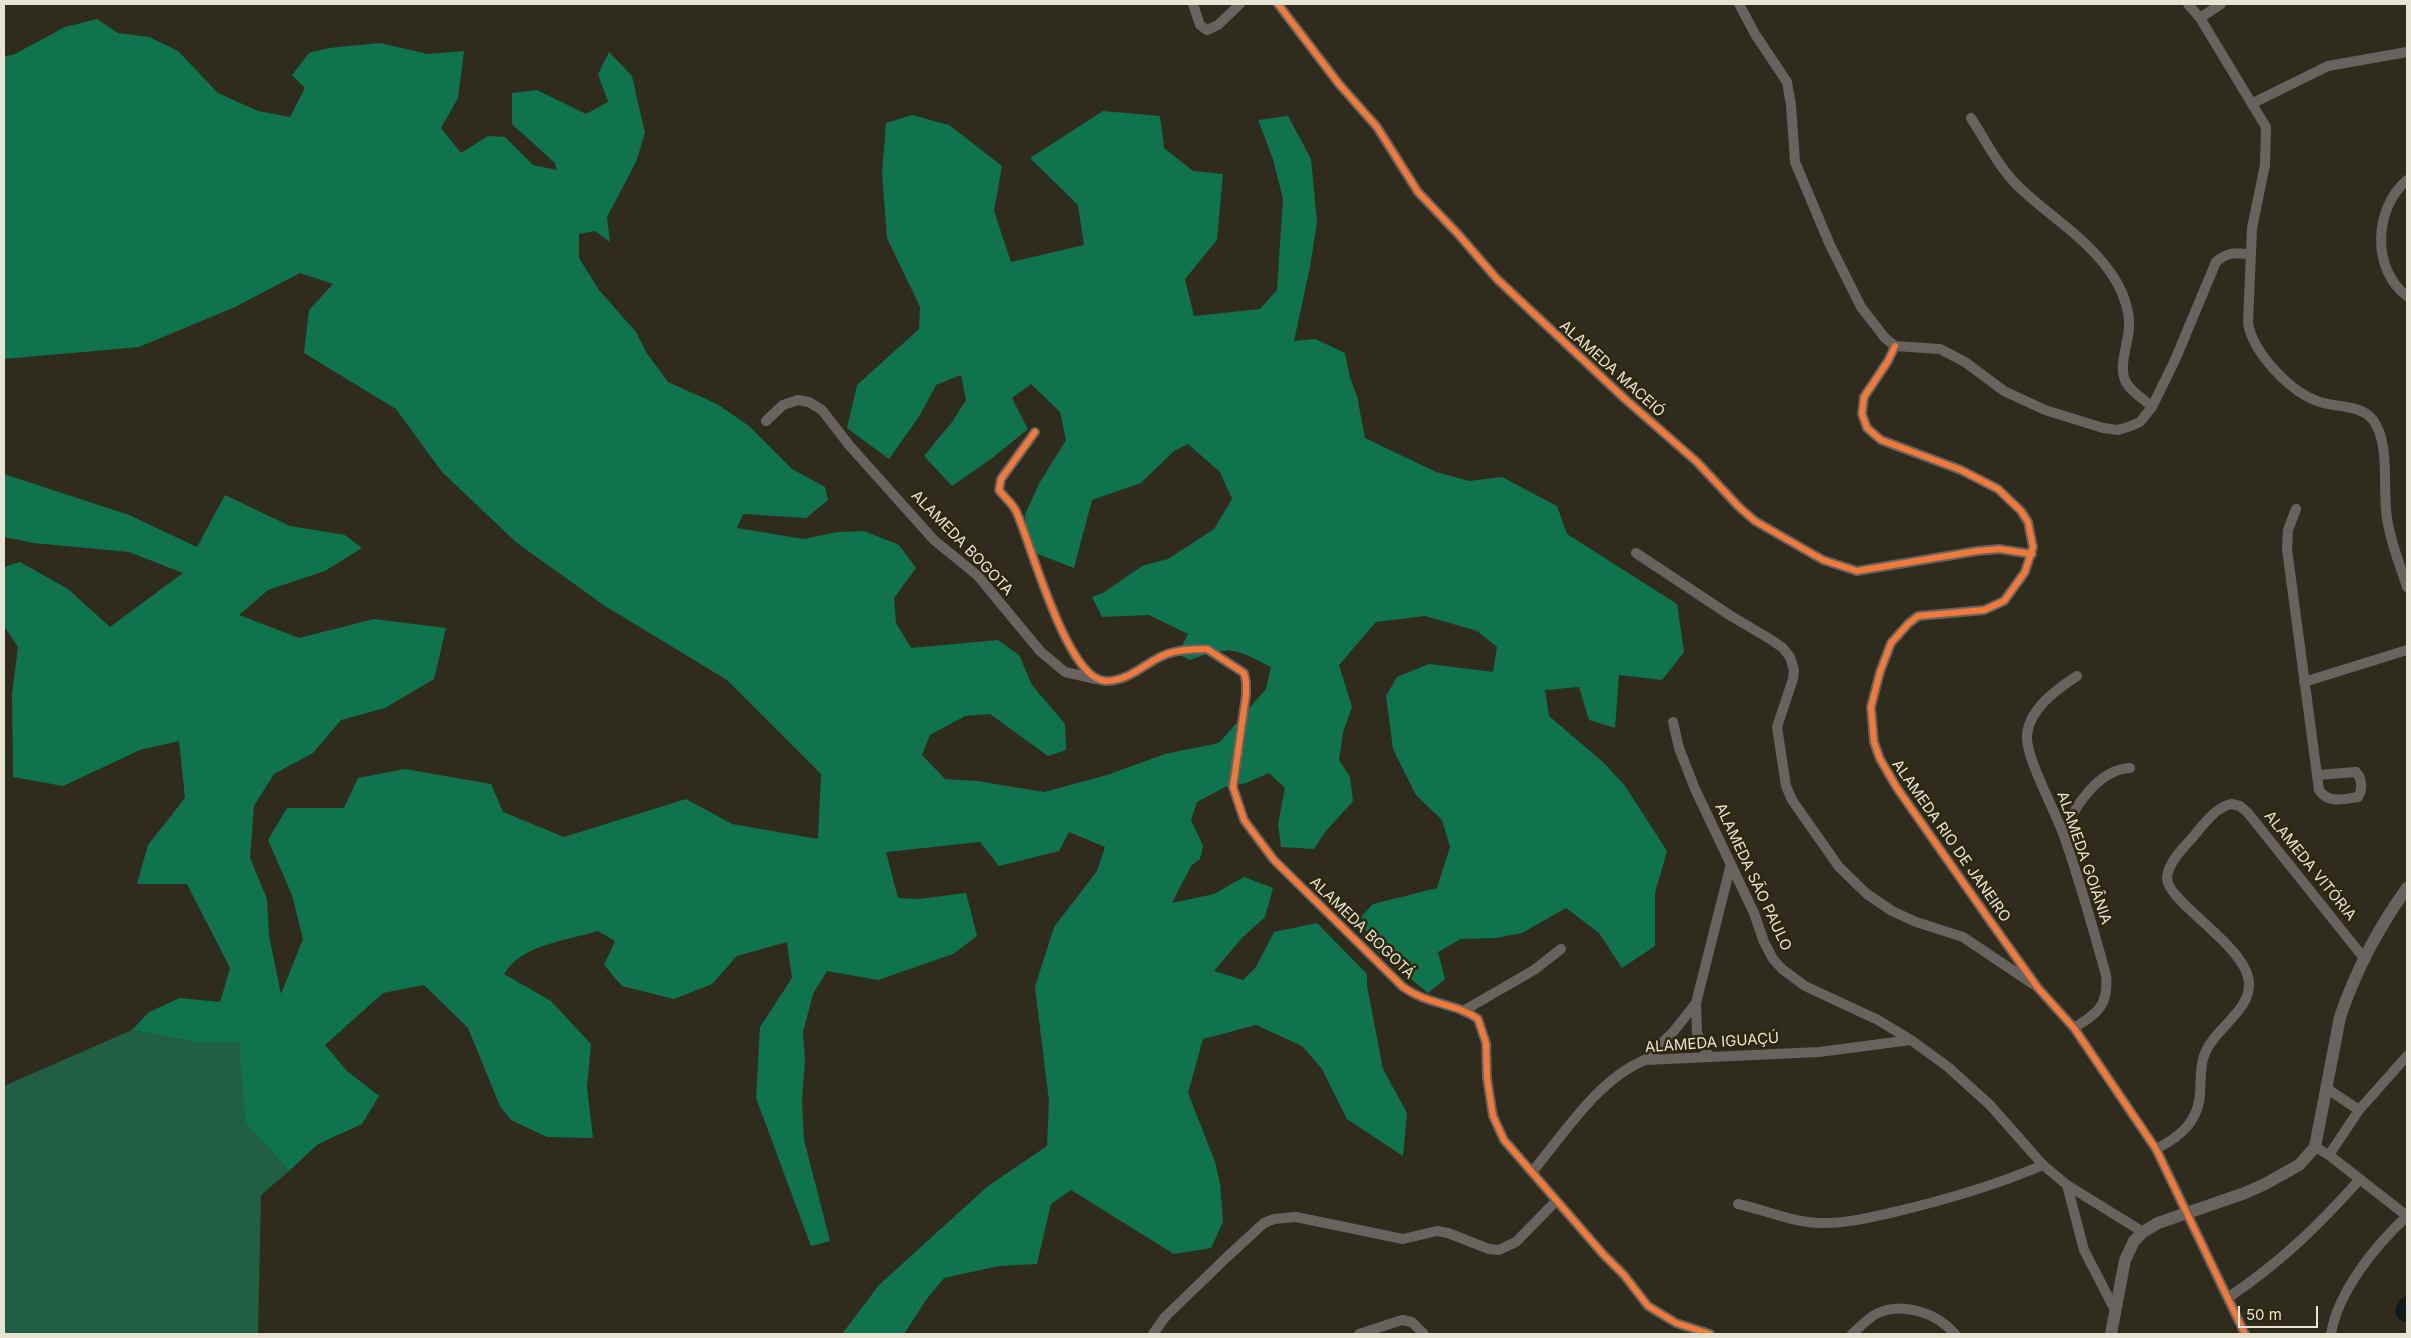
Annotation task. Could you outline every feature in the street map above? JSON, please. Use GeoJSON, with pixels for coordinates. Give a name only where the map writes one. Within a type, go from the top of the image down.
{"type":"FeatureCollection","features":[{"type":"Feature","properties":{"kind":"street"},"geometry":{"type":"LineString","coordinates":[[1194,4],[1200,24],[1207,30],[1218,25],[1240,4]]}},
{"type":"Feature","properties":{"kind":"street","name":"ALAMEDA MACEIÓ"},"geometry":{"type":"LineString","coordinates":[[1278,4],[1339,84],[1377,127],[1418,192],[1497,279],[1625,399],[1697,462],[1739,508],[1755,521],[1822,560],[1857,571],[1977,551],[1998,549],[2032,554]]}},
{"type":"Feature","properties":{"kind":"street"},"geometry":{"type":"LineString","coordinates":[[1738,4],[1755,34],[1787,82],[1791,105],[1795,162],[1830,245],[1861,308],[1885,338],[1895,346],[1940,349],[1965,362],[2004,391],[2030,404],[2102,428],[2118,430],[2140,422],[2152,407],[2175,360],[2216,262],[2227,254],[2235,252],[2250,255]]}},
{"type":"Feature","properties":{"kind":"street"},"geometry":{"type":"LineString","coordinates":[[2188,4],[2200,18],[2266,127],[2265,165],[2254,210],[2250,255],[2248,323],[2250,335],[2257,349],[2305,395],[2326,404],[2358,410],[2375,422],[2383,454],[2387,518],[2403,564],[2407,587]]}},
{"type":"Feature","properties":{"kind":"street"},"geometry":{"type":"LineString","coordinates":[[2200,18],[2221,4]]}},
{"type":"Feature","properties":{"kind":"street"},"geometry":{"type":"LineString","coordinates":[[2253,103],[2328,66],[2407,52]]}},
{"type":"Feature","properties":{"kind":"street"},"geometry":{"type":"LineString","coordinates":[[1971,118],[2006,171],[2020,188],[2086,244],[2108,268],[2118,284],[2129,326],[2123,371],[2125,379],[2127,384],[2152,407]]}},
{"type":"Feature","properties":{"kind":"street"},"geometry":{"type":"LineString","coordinates":[[2407,180],[2395,194],[2380,230],[2381,244],[2392,282],[2407,296]]}},
{"type":"Feature","properties":{"kind":"street","name":"ALAMEDA RIO DE JANEIRO"},"geometry":{"type":"LineString","coordinates":[[1895,346],[1888,361],[1864,397],[1862,414],[1868,428],[1881,440],[1961,470],[1998,490],[2021,511],[2028,522],[2033,540],[2032,554],[2025,572],[2013,592],[1999,604],[1984,610],[1918,616],[1891,643],[1880,672],[1871,707],[1874,742],[1887,773],[2038,988],[2074,1028],[2156,1149],[2186,1214],[2229,1297],[2245,1334]]}},
{"type":"Feature","properties":{"kind":"street","name":"ALAMEDA BOGOTA"},"geometry":{"type":"LineString","coordinates":[[766,421],[784,405],[798,400],[809,402],[822,410],[855,452],[886,484],[922,526],[947,552],[978,576],[1040,651],[1065,672],[1099,679]]}},
{"type":"Feature","properties":{"kind":"street"},"geometry":{"type":"LineString","coordinates":[[1035,432],[1001,480],[1000,490],[1015,510],[1059,623],[1084,669],[1099,679]]}},
{"type":"Feature","properties":{"kind":"street"},"geometry":{"type":"LineString","coordinates":[[2296,509],[2288,530],[2287,548],[2317,775]]}},
{"type":"Feature","properties":{"kind":"street"},"geometry":{"type":"LineString","coordinates":[[1636,553],[1723,611],[1770,639],[1783,648],[1790,656],[1794,670],[1793,679],[1777,727],[1786,786],[1792,800],[1828,853],[1844,872],[1867,894],[1892,911],[1916,922],[1963,937],[2038,988]]}},
{"type":"Feature","properties":{"kind":"street","name":"ALAMEDA BOGOTÁ"},"geometry":{"type":"LineString","coordinates":[[1099,679],[1106,681],[1122,678],[1164,655],[1204,649],[1222,657],[1244,673],[1246,695],[1233,787],[1244,820],[1274,860],[1403,988],[1426,1001],[1463,1011],[1478,1020],[1485,1036],[1489,1099],[1498,1129],[1504,1140],[1556,1201],[1624,1275],[1648,1306],[1676,1323],[1710,1334]]}},
{"type":"Feature","properties":{"kind":"street"},"geometry":{"type":"LineString","coordinates":[[2304,682],[2407,650]]}},
{"type":"Feature","properties":{"kind":"street","name":"ALAMEDA GOIÂNIA"},"geometry":{"type":"LineString","coordinates":[[2074,1028],[2097,1012],[2104,1003],[2107,986],[2106,975],[2064,835],[2032,757],[2027,733],[2035,715],[2049,696],[2077,676]]}},
{"type":"Feature","properties":{"kind":"street","name":"ALAMEDA SÃO PAULO"},"geometry":{"type":"LineString","coordinates":[[1673,722],[1686,765],[1754,913],[1764,942],[1782,969],[1812,990],[1878,1020],[1911,1040],[1948,1067],[1990,1105],[2043,1165],[2067,1185],[2144,1232]]}},
{"type":"Feature","properties":{"kind":"street"},"geometry":{"type":"LineString","coordinates":[[2064,835],[2074,811],[2098,784],[2115,771],[2130,768]]}},
{"type":"Feature","properties":{"kind":"street","name":"ALAMEDA VITÓRIA"},"geometry":{"type":"LineString","coordinates":[[2156,1149],[2183,1132],[2194,1118],[2200,1094],[2201,1068],[2210,1042],[2239,1011],[2248,992],[2248,978],[2240,962],[2193,910],[2173,893],[2167,882],[2169,870],[2182,849],[2214,814],[2226,805],[2235,804],[2248,813],[2363,957]]}},
{"type":"Feature","properties":{"kind":"street"},"geometry":{"type":"LineString","coordinates":[[1709,1057],[1697,1033],[1696,1003],[1731,864]]}},
{"type":"Feature","properties":{"kind":"street"},"geometry":{"type":"LineString","coordinates":[[2112,1334],[2125,1260],[2134,1241],[2158,1223],[2245,1193],[2288,1173],[2299,1165],[2315,1147],[2340,1017],[2363,957],[2407,888]]}},
{"type":"Feature","properties":{"kind":"street"},"geometry":{"type":"LineString","coordinates":[[1463,1011],[1534,970],[1561,949]]}},
{"type":"Feature","properties":{"kind":"street"},"geometry":{"type":"LineString","coordinates":[[1645,1060],[1674,1032],[1696,1003]]}},
{"type":"Feature","properties":{"kind":"street","name":"ALAMEDA IGUAÇÚ"},"geometry":{"type":"LineString","coordinates":[[1532,1172],[1604,1086],[1631,1066],[1645,1060],[1819,1052],[1911,1040]]}},
{"type":"Feature","properties":{"kind":"street"},"geometry":{"type":"LineString","coordinates":[[2329,1155],[2358,1110],[2407,1056]]}},
{"type":"Feature","properties":{"kind":"street"},"geometry":{"type":"LineString","coordinates":[[2326,1088],[2358,1110]]}},
{"type":"Feature","properties":{"kind":"street"},"geometry":{"type":"LineString","coordinates":[[2315,1147],[2329,1155],[2407,1216],[2381,1244],[2347,1289],[2336,1312],[2331,1334]]}},
{"type":"Feature","properties":{"kind":"street"},"geometry":{"type":"LineString","coordinates":[[1738,1204],[1806,1222],[1838,1222],[1864,1218],[1956,1196],[2008,1180],[2043,1165]]}},
{"type":"Feature","properties":{"kind":"street"},"geometry":{"type":"LineString","coordinates":[[2229,1297],[2267,1271],[2288,1253],[2334,1208],[2360,1179]]}},
{"type":"Feature","properties":{"kind":"street"},"geometry":{"type":"LineString","coordinates":[[2067,1185],[2084,1250],[2116,1312]]}},
{"type":"Feature","properties":{"kind":"street"},"geometry":{"type":"LineString","coordinates":[[1153,1334],[1165,1317],[1227,1257],[1264,1223],[1274,1219],[1296,1217],[1403,1240],[1437,1231],[1499,1250],[1516,1242],[1556,1201]]}},
{"type":"Feature","properties":{"kind":"street"},"geometry":{"type":"LineString","coordinates":[[1852,1334],[1875,1315],[1892,1309],[1902,1309],[1933,1317],[1955,1334]]}},
{"type":"Feature","properties":{"kind":"street"},"geometry":{"type":"LineString","coordinates":[[1360,1334],[1402,1320],[1412,1322],[1424,1334]]}},
{"type":"Feature","properties":{"kind":"green space"},"geometry":{"type":"Polygon","coordinates":[[[97,19],[118,33],[149,37],[178,51],[218,93],[258,111],[290,117],[305,88],[292,75],[309,53],[329,48],[380,43],[428,54],[464,51],[458,98],[441,128],[461,153],[488,136],[505,137],[533,165],[557,170],[555,163],[512,124],[512,93],[537,90],[586,114],[608,102],[598,74],[609,52],[632,76],[645,133],[636,162],[607,217],[610,242],[595,231],[579,234],[579,258],[599,290],[636,332],[646,352],[668,382],[717,404],[749,426],[792,469],[825,487],[828,500],[806,518],[743,514],[737,528],[803,539],[838,532],[864,531],[899,545],[916,568],[894,598],[896,623],[911,648],[998,640],[1019,655],[1032,685],[1065,724],[1066,750],[1048,756],[990,714],[965,716],[930,735],[922,755],[945,779],[977,781],[1044,792],[1107,775],[1165,754],[1219,743],[1266,689],[1271,667],[1239,652],[1231,651],[1214,652],[1190,660],[1178,654],[1188,634],[1149,615],[1102,617],[1092,597],[1103,593],[1142,566],[1168,559],[1214,529],[1232,499],[1220,472],[1188,444],[1174,451],[1141,483],[1092,500],[1074,568],[1027,550],[1025,514],[1040,482],[1066,440],[1060,412],[1031,384],[1012,398],[1028,429],[991,459],[952,486],[924,456],[952,422],[966,400],[961,375],[936,385],[920,415],[889,459],[847,428],[857,385],[919,329],[920,307],[887,238],[882,173],[886,123],[912,115],[949,125],[1002,166],[994,211],[1011,262],[1084,245],[1078,205],[1030,158],[1103,111],[1160,116],[1164,148],[1193,171],[1223,174],[1217,240],[1185,279],[1194,316],[1260,309],[1277,290],[1283,199],[1273,159],[1258,120],[1288,116],[1311,159],[1317,222],[1310,267],[1294,341],[1315,339],[1345,353],[1350,378],[1357,396],[1365,438],[1436,472],[1469,481],[1502,477],[1557,506],[1567,534],[1677,604],[1684,652],[1662,680],[1619,675],[1615,728],[1589,720],[1579,687],[1545,690],[1549,716],[1604,763],[1625,786],[1667,851],[1655,893],[1655,946],[1622,968],[1599,933],[1566,908],[1522,933],[1495,938],[1461,939],[1438,952],[1445,979],[1428,993],[1372,947],[1361,917],[1373,904],[1437,888],[1450,847],[1442,820],[1416,795],[1393,749],[1386,696],[1397,677],[1429,664],[1493,672],[1497,647],[1477,631],[1425,616],[1376,622],[1339,665],[1352,707],[1343,732],[1339,760],[1350,777],[1353,801],[1325,832],[1314,849],[1281,847],[1278,824],[1285,788],[1269,773],[1246,783],[1225,787],[1197,802],[1191,820],[1203,846],[1200,859],[1191,866],[1172,903],[1214,894],[1244,877],[1273,888],[1265,917],[1242,938],[1214,971],[1243,980],[1256,967],[1274,932],[1317,923],[1367,974],[1367,986],[1383,1069],[1407,1113],[1403,1156],[1347,1119],[1322,1069],[1302,1046],[1256,1025],[1203,1039],[1188,1093],[1215,1162],[1220,1183],[1223,1222],[1211,1248],[1174,1254],[1071,1190],[1051,1204],[1037,1264],[999,1266],[944,1278],[926,1300],[904,1334],[842,1334],[879,1285],[988,1186],[1047,1146],[1049,1101],[1035,987],[1054,927],[1097,871],[1105,847],[1069,832],[1059,851],[999,866],[980,842],[886,852],[898,898],[919,899],[966,893],[977,936],[953,954],[878,980],[827,971],[813,994],[803,1032],[805,1060],[802,1100],[804,1140],[830,1241],[811,1246],[756,1098],[760,1027],[792,978],[787,942],[737,956],[712,984],[674,999],[622,986],[604,965],[615,941],[598,931],[546,945],[522,956],[512,964],[504,974],[551,1001],[591,1044],[587,1087],[593,1138],[547,1137],[511,1120],[500,1106],[468,1028],[424,985],[383,993],[325,1045],[347,1071],[379,1096],[362,1124],[318,1144],[289,1171],[245,1122],[239,1042],[196,1042],[132,1030],[149,1012],[180,998],[220,1002],[230,968],[187,884],[137,884],[148,845],[185,798],[179,741],[140,750],[63,786],[13,777],[12,694],[18,647],[4,626],[4,567],[20,562],[68,589],[110,627],[183,573],[129,552],[34,543],[4,537],[4,474],[129,515],[197,547],[225,495],[290,526],[345,535],[362,548],[325,571],[268,590],[239,615],[299,638],[374,619],[446,628],[434,679],[385,708],[341,720],[313,753],[274,774],[254,806],[250,858],[267,899],[269,936],[281,994],[303,939],[292,895],[268,840],[287,808],[344,808],[358,778],[405,769],[491,784],[503,812],[564,837],[686,799],[732,824],[818,839],[821,774],[727,680],[605,606],[517,543],[442,472],[396,409],[304,353],[309,310],[333,284],[300,273],[235,307],[139,347],[4,359],[4,56],[13,55],[65,27],[97,19]]]}},
{"type":"Feature","properties":{"kind":"green space"},"geometry":{"type":"Polygon","coordinates":[[[132,1030],[196,1042],[240,1042],[245,1122],[289,1171],[261,1195],[258,1334],[4,1334],[4,1086],[132,1030]]]}},
{"type":"Feature","properties":{"kind":"waterway"},"geometry":{"type":"LineString","coordinates":[[2407,1306],[2405,1311],[2407,1313]]}},
{"type":"Feature","properties":{"kind":"cycle path"},"geometry":{"type":"LineString","coordinates":[[1278,4],[1339,84],[1377,127],[1418,192],[1497,279],[1625,399],[1697,462],[1739,507],[1755,521],[1823,560],[1857,571],[1977,551],[1999,549],[2032,554]]}},
{"type":"Feature","properties":{"kind":"cycle path"},"geometry":{"type":"LineString","coordinates":[[1895,346],[1888,361],[1864,397],[1862,414],[1867,428],[1881,440],[1961,470],[1998,489],[2021,511],[2028,522],[2033,547],[2025,572],[2004,601],[1984,610],[1918,616],[1891,643],[1880,672],[1871,707],[1874,742],[1880,759],[1897,788],[1993,925],[2038,988],[2074,1028],[2156,1149],[2245,1334]]}},
{"type":"Feature","properties":{"kind":"cycle path"},"geometry":{"type":"LineString","coordinates":[[1035,432],[1001,479],[999,490],[1016,511],[1052,608],[1064,636],[1078,659],[1092,675],[1106,681],[1128,675],[1172,652],[1207,649],[1244,673],[1246,695],[1233,787],[1244,820],[1274,860],[1403,987],[1412,993],[1461,1010],[1478,1019],[1486,1043],[1487,1078],[1493,1116],[1504,1140],[1603,1254],[1624,1275],[1648,1306],[1676,1323],[1710,1334]]}}]}
